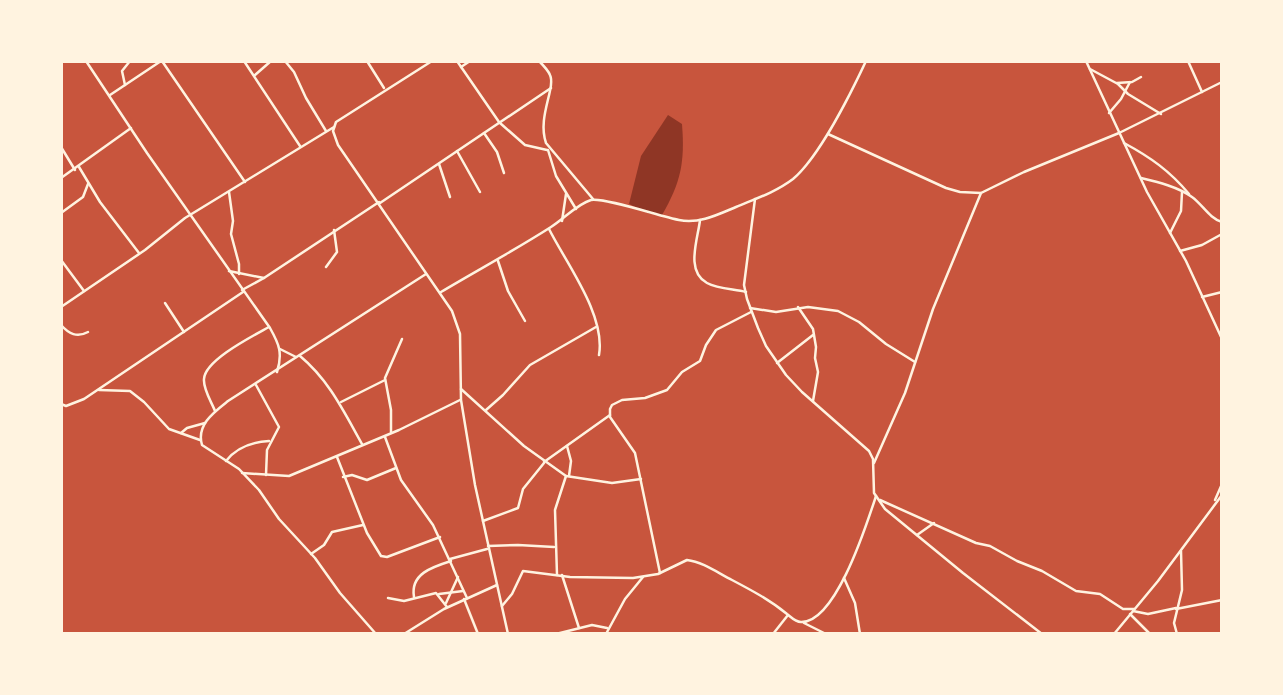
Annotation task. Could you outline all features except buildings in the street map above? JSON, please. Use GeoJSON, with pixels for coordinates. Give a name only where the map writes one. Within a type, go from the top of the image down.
{"type":"FeatureCollection","features":[{"type":"Feature","properties":{"kind":"street"},"geometry":{"type":"LineString","coordinates":[[86,61],[269,327],[280,349],[277,372]]}},
{"type":"Feature","properties":{"kind":"street"},"geometry":{"type":"LineString","coordinates":[[125,85],[122,71],[130,61]]}},
{"type":"Feature","properties":{"kind":"street"},"geometry":{"type":"LineString","coordinates":[[110,95],[161,61],[245,182]]}},
{"type":"Feature","properties":{"kind":"street"},"geometry":{"type":"LineString","coordinates":[[244,61],[300,146]]}},
{"type":"Feature","properties":{"kind":"street"},"geometry":{"type":"LineString","coordinates":[[254,76],[271,61]]}},
{"type":"Feature","properties":{"kind":"street"},"geometry":{"type":"LineString","coordinates":[[285,61],[294,72],[326,131]]}},
{"type":"Feature","properties":{"kind":"street"},"geometry":{"type":"LineString","coordinates":[[368,61],[384,90]]}},
{"type":"Feature","properties":{"kind":"street"},"geometry":{"type":"LineString","coordinates":[[432,61],[337,122],[334,138],[452,311],[460,334],[461,400],[488,547],[508,634]]}},
{"type":"Feature","properties":{"kind":"street"},"geometry":{"type":"LineString","coordinates":[[457,61],[499,122],[525,145],[549,150],[594,200],[681,220],[700,220],[755,199],[794,178],[827,134],[866,61]]}},
{"type":"Feature","properties":{"kind":"street"},"geometry":{"type":"LineString","coordinates":[[461,67],[470,61]]}},
{"type":"Feature","properties":{"kind":"street"},"geometry":{"type":"LineString","coordinates":[[540,61],[551,76],[542,131],[556,176],[576,209]]}},
{"type":"Feature","properties":{"kind":"street"},"geometry":{"type":"LineString","coordinates":[[1086,61],[1140,178],[1180,251],[1222,339]]}},
{"type":"Feature","properties":{"kind":"street"},"geometry":{"type":"LineString","coordinates":[[1188,61],[1202,92]]}},
{"type":"Feature","properties":{"kind":"street"},"geometry":{"type":"LineString","coordinates":[[1088,68],[1117,83],[1126,92],[1161,114]]}},
{"type":"Feature","properties":{"kind":"street"},"geometry":{"type":"LineString","coordinates":[[1117,83],[1130,82],[1141,77]]}},
{"type":"Feature","properties":{"kind":"street"},"geometry":{"type":"LineString","coordinates":[[1109,113],[1126,92],[1130,82]]}},
{"type":"Feature","properties":{"kind":"street"},"geometry":{"type":"LineString","coordinates":[[827,134],[946,188],[981,193],[1161,114],[1222,82]]}},
{"type":"Feature","properties":{"kind":"street"},"geometry":{"type":"LineString","coordinates":[[61,404],[66,406],[99,390],[242,291],[551,88]]}},
{"type":"Feature","properties":{"kind":"street"},"geometry":{"type":"LineString","coordinates":[[61,307],[191,215],[334,127]]}},
{"type":"Feature","properties":{"kind":"street"},"geometry":{"type":"LineString","coordinates":[[61,178],[131,128]]}},
{"type":"Feature","properties":{"kind":"street"},"geometry":{"type":"LineString","coordinates":[[484,133],[497,152],[504,173]]}},
{"type":"Feature","properties":{"kind":"street"},"geometry":{"type":"LineString","coordinates":[[1124,143],[1158,162],[1213,218],[1222,222]]}},
{"type":"Feature","properties":{"kind":"street"},"geometry":{"type":"LineString","coordinates":[[61,147],[139,254]]}},
{"type":"Feature","properties":{"kind":"street"},"geometry":{"type":"LineString","coordinates":[[457,151],[480,191]]}},
{"type":"Feature","properties":{"kind":"street"},"geometry":{"type":"LineString","coordinates":[[438,163],[450,197]]}},
{"type":"Feature","properties":{"kind":"street"},"geometry":{"type":"LineString","coordinates":[[1140,178],[1191,197]]}},
{"type":"Feature","properties":{"kind":"street"},"geometry":{"type":"LineString","coordinates":[[61,213],[83,197],[88,184]]}},
{"type":"Feature","properties":{"kind":"street"},"geometry":{"type":"LineString","coordinates":[[229,192],[233,221],[231,234],[240,274],[238,285]]}},
{"type":"Feature","properties":{"kind":"street"},"geometry":{"type":"LineString","coordinates":[[1170,233],[1181,211],[1182,192]]}},
{"type":"Feature","properties":{"kind":"street"},"geometry":{"type":"LineString","coordinates":[[872,465],[905,393],[933,309],[981,193]]}},
{"type":"Feature","properties":{"kind":"street"},"geometry":{"type":"LineString","coordinates":[[562,220],[566,194]]}},
{"type":"Feature","properties":{"kind":"street"},"geometry":{"type":"LineString","coordinates":[[755,199],[746,292],[750,310],[777,363],[813,401],[869,450],[872,484],[885,509],[1042,634]]}},
{"type":"Feature","properties":{"kind":"street"},"geometry":{"type":"LineString","coordinates":[[441,292],[594,200]]}},
{"type":"Feature","properties":{"kind":"street"},"geometry":{"type":"LineString","coordinates":[[700,220],[694,260],[700,278],[714,286],[746,292]]}},
{"type":"Feature","properties":{"kind":"street"},"geometry":{"type":"LineString","coordinates":[[549,229],[590,305],[600,344],[599,355]]}},
{"type":"Feature","properties":{"kind":"street"},"geometry":{"type":"LineString","coordinates":[[326,267],[337,252],[334,230]]}},
{"type":"Feature","properties":{"kind":"street"},"geometry":{"type":"LineString","coordinates":[[1180,251],[1202,245],[1222,234]]}},
{"type":"Feature","properties":{"kind":"street"},"geometry":{"type":"LineString","coordinates":[[61,260],[84,291]]}},
{"type":"Feature","properties":{"kind":"street"},"geometry":{"type":"LineString","coordinates":[[498,260],[508,291],[525,321]]}},
{"type":"Feature","properties":{"kind":"street"},"geometry":{"type":"LineString","coordinates":[[229,271],[264,278]]}},
{"type":"Feature","properties":{"kind":"street"},"geometry":{"type":"LineString","coordinates":[[200,440],[205,423],[228,401],[427,274]]}},
{"type":"Feature","properties":{"kind":"street"},"geometry":{"type":"LineString","coordinates":[[1202,297],[1222,292]]}},
{"type":"Feature","properties":{"kind":"street"},"geometry":{"type":"LineString","coordinates":[[165,303],[185,332]]}},
{"type":"Feature","properties":{"kind":"street"},"geometry":{"type":"LineString","coordinates":[[483,521],[518,508],[524,486],[545,462],[610,415],[612,405],[622,400],[645,398],[667,390],[677,376],[700,361],[716,330],[750,310],[776,312],[798,307],[827,309],[848,315],[915,362]]}},
{"type":"Feature","properties":{"kind":"street"},"geometry":{"type":"LineString","coordinates":[[798,307],[813,329],[818,372],[813,401]]}},
{"type":"Feature","properties":{"kind":"street"},"geometry":{"type":"LineString","coordinates":[[61,325],[73,335],[88,332]]}},
{"type":"Feature","properties":{"kind":"street"},"geometry":{"type":"LineString","coordinates":[[215,412],[204,386],[206,370],[233,348],[269,327]]}},
{"type":"Feature","properties":{"kind":"street"},"geometry":{"type":"LineString","coordinates":[[486,410],[530,365],[596,327]]}},
{"type":"Feature","properties":{"kind":"street"},"geometry":{"type":"LineString","coordinates":[[777,363],[813,335]]}},
{"type":"Feature","properties":{"kind":"street"},"geometry":{"type":"LineString","coordinates":[[391,433],[391,410],[385,380],[402,339]]}},
{"type":"Feature","properties":{"kind":"street"},"geometry":{"type":"LineString","coordinates":[[280,349],[299,357],[318,372],[340,403],[363,446]]}},
{"type":"Feature","properties":{"kind":"street"},"geometry":{"type":"LineString","coordinates":[[340,403],[385,380]]}},
{"type":"Feature","properties":{"kind":"street"},"geometry":{"type":"LineString","coordinates":[[256,385],[279,427],[267,450],[266,475]]}},
{"type":"Feature","properties":{"kind":"street"},"geometry":{"type":"LineString","coordinates":[[461,389],[524,446],[567,476],[612,483],[641,479]]}},
{"type":"Feature","properties":{"kind":"street"},"geometry":{"type":"LineString","coordinates":[[99,390],[130,391],[169,429],[200,440],[207,450],[242,473],[259,490],[279,519],[376,634]]}},
{"type":"Feature","properties":{"kind":"street"},"geometry":{"type":"LineString","coordinates":[[242,473],[289,476],[363,446],[461,400]]}},
{"type":"Feature","properties":{"kind":"street"},"geometry":{"type":"LineString","coordinates":[[610,415],[635,453],[660,573]]}},
{"type":"Feature","properties":{"kind":"street"},"geometry":{"type":"LineString","coordinates":[[181,433],[187,428],[205,423]]}},
{"type":"Feature","properties":{"kind":"street"},"geometry":{"type":"LineString","coordinates":[[385,436],[401,480],[440,537],[478,634]]}},
{"type":"Feature","properties":{"kind":"street"},"geometry":{"type":"LineString","coordinates":[[226,461],[241,448],[259,441],[271,440]]}},
{"type":"Feature","properties":{"kind":"street"},"geometry":{"type":"LineString","coordinates":[[567,445],[571,461],[555,510],[555,548],[560,575],[579,628]]}},
{"type":"Feature","properties":{"kind":"street"},"geometry":{"type":"LineString","coordinates":[[337,457],[364,525],[376,549],[384,557],[440,537]]}},
{"type":"Feature","properties":{"kind":"street"},"geometry":{"type":"LineString","coordinates":[[343,477],[352,475],[367,480],[396,468]]}},
{"type":"Feature","properties":{"kind":"street"},"geometry":{"type":"LineString","coordinates":[[1215,503],[1222,484]]}},
{"type":"Feature","properties":{"kind":"street"},"geometry":{"type":"LineString","coordinates":[[1114,634],[1222,495]]}},
{"type":"Feature","properties":{"kind":"street"},"geometry":{"type":"LineString","coordinates":[[877,498],[1042,570],[1076,591],[1100,594],[1132,612],[1148,614],[1222,600]]}},
{"type":"Feature","properties":{"kind":"street"},"geometry":{"type":"LineString","coordinates":[[802,622],[819,614],[831,602],[844,578],[877,498]]}},
{"type":"Feature","properties":{"kind":"street"},"geometry":{"type":"LineString","coordinates":[[917,535],[935,523]]}},
{"type":"Feature","properties":{"kind":"street"},"geometry":{"type":"LineString","coordinates":[[311,554],[324,545],[332,532],[364,525]]}},
{"type":"Feature","properties":{"kind":"street"},"geometry":{"type":"LineString","coordinates":[[414,597],[413,585],[418,578],[450,560],[488,547],[519,545],[555,548]]}},
{"type":"Feature","properties":{"kind":"street"},"geometry":{"type":"LineString","coordinates":[[1177,634],[1174,623],[1182,590],[1181,549]]}},
{"type":"Feature","properties":{"kind":"street"},"geometry":{"type":"LineString","coordinates":[[502,607],[523,571],[560,575],[643,577],[692,560],[758,594],[788,615],[826,634]]}},
{"type":"Feature","properties":{"kind":"street"},"geometry":{"type":"LineString","coordinates":[[606,634],[625,599],[643,577]]}},
{"type":"Feature","properties":{"kind":"street"},"geometry":{"type":"LineString","coordinates":[[447,606],[458,578]]}},
{"type":"Feature","properties":{"kind":"street"},"geometry":{"type":"LineString","coordinates":[[844,578],[855,603],[860,634]]}},
{"type":"Feature","properties":{"kind":"street"},"geometry":{"type":"LineString","coordinates":[[404,634],[447,606],[498,585]]}},
{"type":"Feature","properties":{"kind":"street"},"geometry":{"type":"LineString","coordinates":[[388,597],[404,601],[414,597],[463,591]]}},
{"type":"Feature","properties":{"kind":"street"},"geometry":{"type":"LineString","coordinates":[[439,594],[447,606]]}},
{"type":"Feature","properties":{"kind":"street"},"geometry":{"type":"LineString","coordinates":[[1132,612],[1150,634]]}},
{"type":"Feature","properties":{"kind":"street"},"geometry":{"type":"LineString","coordinates":[[773,634],[788,615]]}},
{"type":"Feature","properties":{"kind":"street"},"geometry":{"type":"LineString","coordinates":[[556,634],[592,625],[607,628]]}},
{"type":"Feature","properties":{"kind":"shaded area"},"geometry":{"type":"Polygon","coordinates":[[[668,115],[682,124],[683,150],[680,171],[674,192],[662,215],[650,214],[629,204],[641,156],[668,115]]]}}]}
